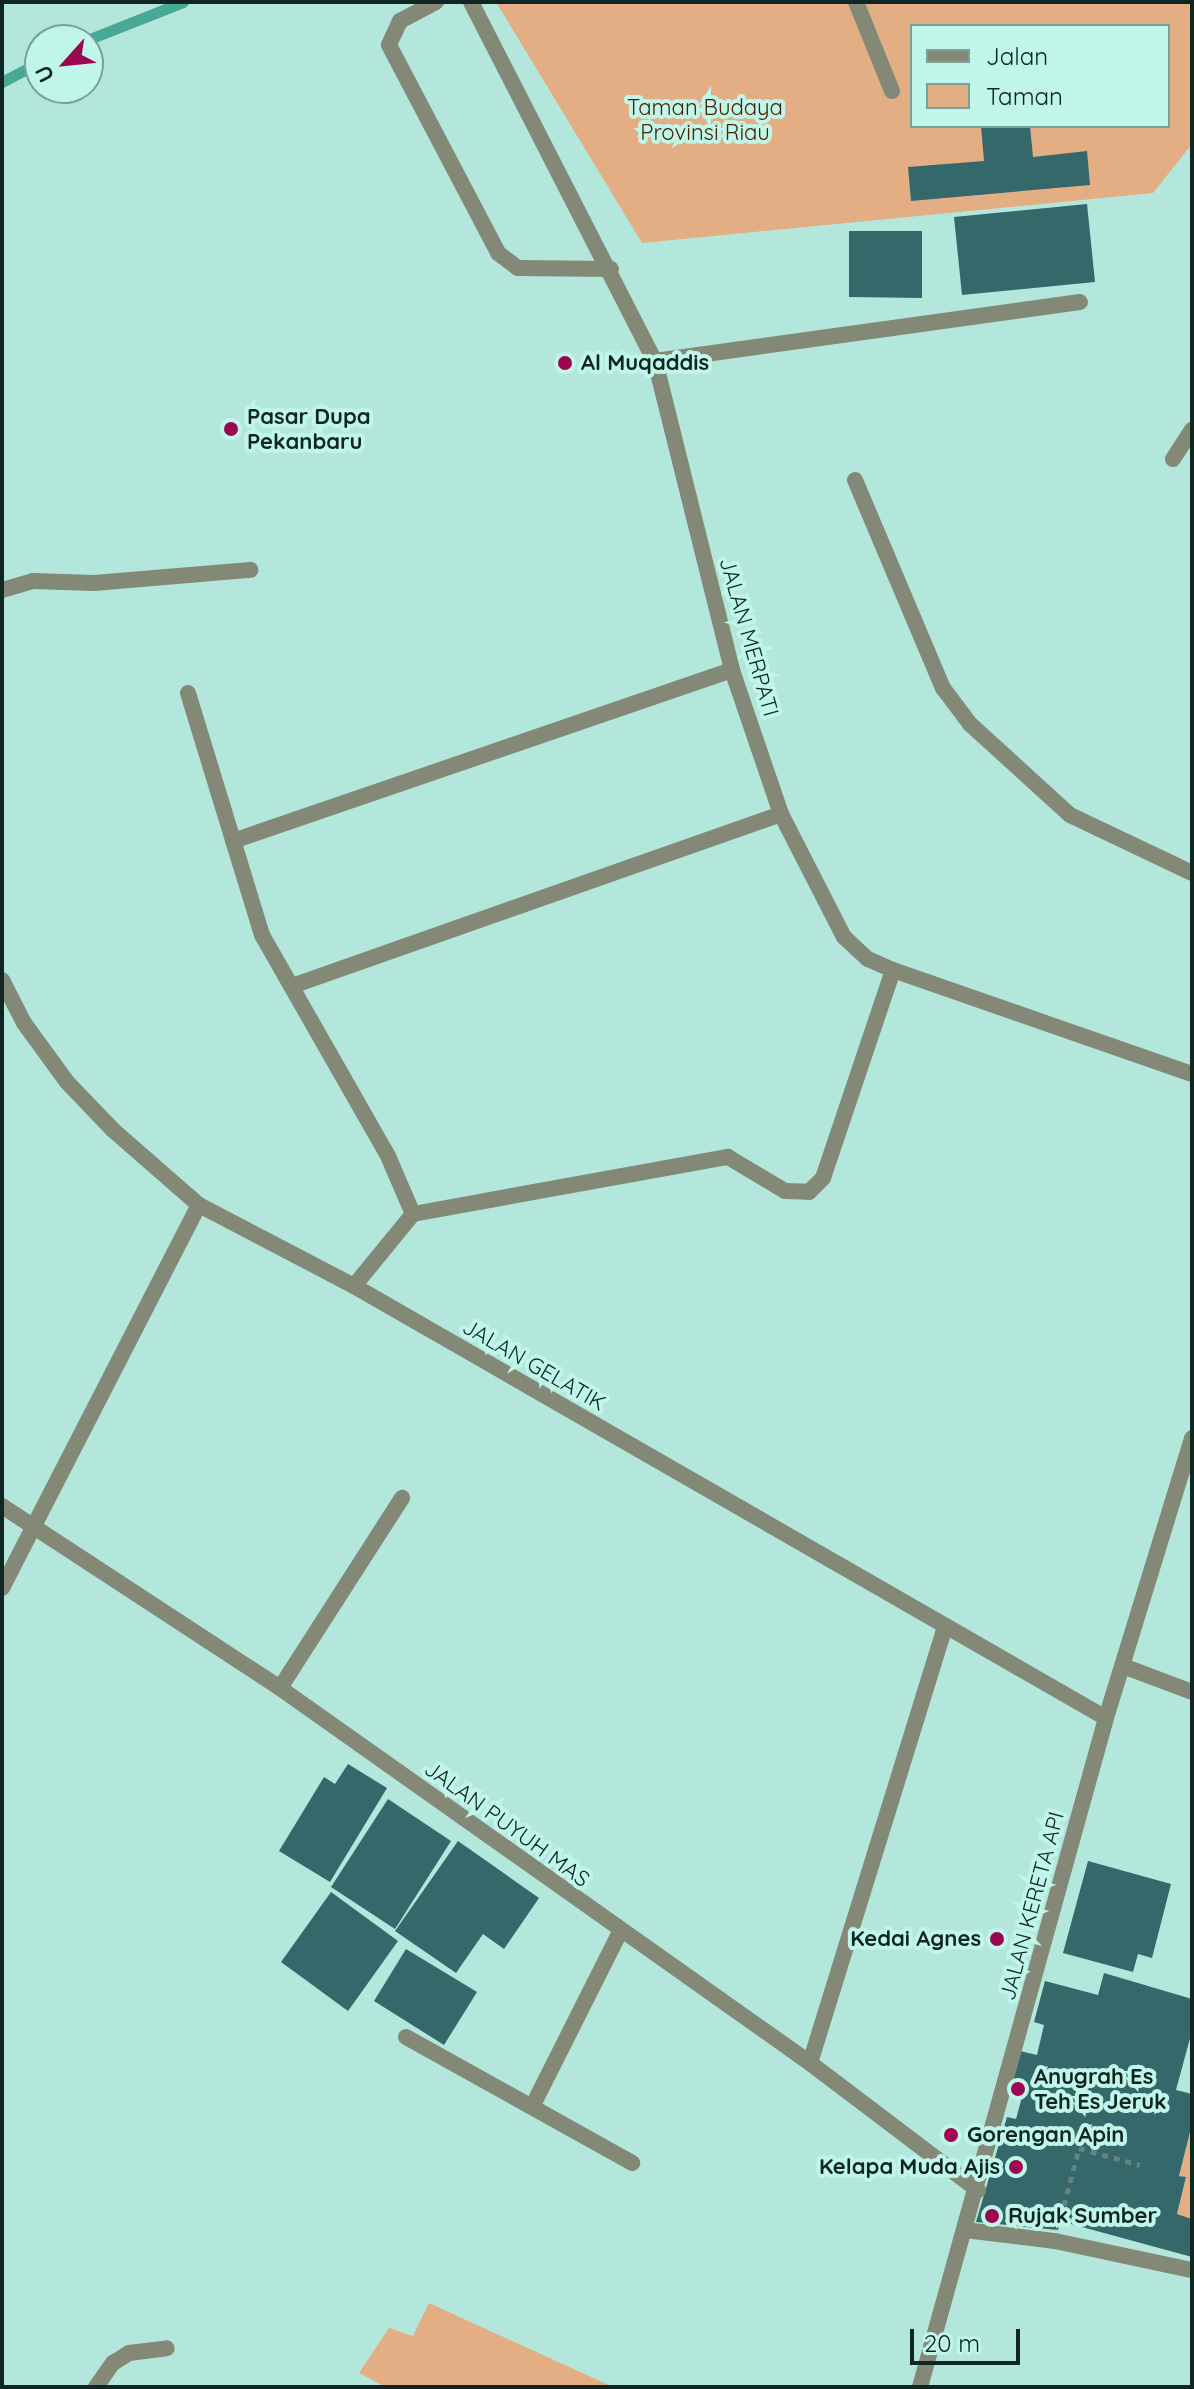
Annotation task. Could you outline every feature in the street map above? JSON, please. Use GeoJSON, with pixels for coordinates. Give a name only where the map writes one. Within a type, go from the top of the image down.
{"type":"FeatureCollection","features":[{"type":"Feature","properties":{"kind":"street"},"geometry":{"type":"LineString","coordinates":[[436,2],[400,21],[389,45],[498,253],[518,268],[611,269]]}},
{"type":"Feature","properties":{"kind":"street","name":"JALAN MERPATI"},"geometry":{"type":"LineString","coordinates":[[471,2],[611,269],[655,361],[732,670],[781,814],[844,937],[868,959],[893,970],[1192,1074]]}},
{"type":"Feature","properties":{"kind":"street"},"geometry":{"type":"LineString","coordinates":[[856,2],[892,91]]}},
{"type":"Feature","properties":{"kind":"street"},"geometry":{"type":"LineString","coordinates":[[655,361],[1080,302]]}},
{"type":"Feature","properties":{"kind":"street"},"geometry":{"type":"LineString","coordinates":[[1173,459],[1192,430]]}},
{"type":"Feature","properties":{"kind":"street"},"geometry":{"type":"LineString","coordinates":[[855,480],[943,688],[970,724],[1070,815],[1192,873]]}},
{"type":"Feature","properties":{"kind":"street"},"geometry":{"type":"LineString","coordinates":[[2,590],[33,581],[94,583],[250,570]]}},
{"type":"Feature","properties":{"kind":"street"},"geometry":{"type":"LineString","coordinates":[[233,841],[732,670]]}},
{"type":"Feature","properties":{"kind":"street"},"geometry":{"type":"LineString","coordinates":[[188,693],[262,935],[388,1156],[413,1214]]}},
{"type":"Feature","properties":{"kind":"street"},"geometry":{"type":"LineString","coordinates":[[292,986],[781,814]]}},
{"type":"Feature","properties":{"kind":"street"},"geometry":{"type":"LineString","coordinates":[[354,1286],[413,1214],[728,1157],[785,1191],[809,1192],[823,1178],[893,970]]}},
{"type":"Feature","properties":{"kind":"street","name":"JALAN GELATIK"},"geometry":{"type":"LineString","coordinates":[[2,980],[24,1023],[67,1082],[113,1130],[199,1205],[354,1286],[1106,1718]]}},
{"type":"Feature","properties":{"kind":"street"},"geometry":{"type":"LineString","coordinates":[[2,1588],[199,1205]]}},
{"type":"Feature","properties":{"kind":"street","name":"JALAN KERETA API"},"geometry":{"type":"LineString","coordinates":[[920,2387],[978,2190],[1106,1718],[1192,1439]]}},
{"type":"Feature","properties":{"kind":"street"},"geometry":{"type":"LineString","coordinates":[[280,1688],[402,1498]]}},
{"type":"Feature","properties":{"kind":"street","name":"JALAN PUYUH MAS"},"geometry":{"type":"LineString","coordinates":[[2,1506],[280,1688],[620,1932],[810,2063],[978,2190]]}},
{"type":"Feature","properties":{"kind":"street"},"geometry":{"type":"LineString","coordinates":[[810,2063],[945,1626]]}},
{"type":"Feature","properties":{"kind":"street"},"geometry":{"type":"LineString","coordinates":[[1123,1666],[1192,1692]]}},
{"type":"Feature","properties":{"kind":"street"},"geometry":{"type":"LineString","coordinates":[[532,2107],[620,1932]]}},
{"type":"Feature","properties":{"kind":"street"},"geometry":{"type":"LineString","coordinates":[[406,2037],[632,2163]]}},
{"type":"Feature","properties":{"kind":"street"},"geometry":{"type":"LineString","coordinates":[[965,2230],[1055,2241],[1192,2270]]}},
{"type":"Feature","properties":{"kind":"street"},"geometry":{"type":"LineString","coordinates":[[96,2387],[113,2363],[129,2353],[167,2348]]}},
{"type":"Feature","properties":{"kind":"path"},"geometry":{"type":"LineString","coordinates":[[1055,2241],[1079,2148],[1140,2165]]}},
{"type":"Feature","properties":{"kind":"green space","name":"Taman Budaya Provinsi Riau"},"geometry":{"type":"Polygon","coordinates":[[[496,2],[1192,2],[1192,144],[1153,193],[642,243],[496,2]]]}},
{"type":"Feature","properties":{"kind":"green space"},"geometry":{"type":"Polygon","coordinates":[[[1192,2124],[1192,2219],[1177,2214],[1186,2178],[1179,2176],[1192,2124]]]}},
{"type":"Feature","properties":{"kind":"green space"},"geometry":{"type":"Polygon","coordinates":[[[429,2303],[613,2387],[386,2387],[359,2373],[389,2328],[413,2336],[429,2303]]]}},
{"type":"Feature","properties":{"kind":"building"},"geometry":{"type":"Polygon","coordinates":[[[981,128],[1030,128],[1033,157],[1087,151],[1090,185],[911,201],[908,167],[984,161],[981,128]]]}},
{"type":"Feature","properties":{"kind":"building"},"geometry":{"type":"Polygon","coordinates":[[[1087,204],[1095,282],[962,295],[954,217],[1087,204]]]}},
{"type":"Feature","properties":{"kind":"building"},"geometry":{"type":"Polygon","coordinates":[[[849,231],[922,231],[922,298],[849,297],[849,231]]]}},
{"type":"Feature","properties":{"kind":"building"},"geometry":{"type":"Polygon","coordinates":[[[348,1764],[387,1788],[330,1882],[279,1851],[324,1777],[335,1784],[348,1764]]]}},
{"type":"Feature","properties":{"kind":"building"},"geometry":{"type":"Polygon","coordinates":[[[388,1799],[451,1841],[395,1929],[331,1887],[388,1799]]]}},
{"type":"Feature","properties":{"kind":"building"},"geometry":{"type":"Polygon","coordinates":[[[458,1841],[539,1898],[504,1949],[483,1934],[456,1973],[395,1931],[458,1841]]]}},
{"type":"Feature","properties":{"kind":"building"},"geometry":{"type":"Polygon","coordinates":[[[1088,1861],[1171,1884],[1152,1958],[1138,1954],[1133,1972],[1063,1953],[1088,1861]]]}},
{"type":"Feature","properties":{"kind":"building"},"geometry":{"type":"Polygon","coordinates":[[[331,1892],[398,1941],[348,2011],[281,1962],[331,1892]]]}},
{"type":"Feature","properties":{"kind":"building"},"geometry":{"type":"Polygon","coordinates":[[[406,1949],[477,1992],[444,2045],[374,2001],[406,1949]]]}},
{"type":"Feature","properties":{"kind":"building"},"geometry":{"type":"Polygon","coordinates":[[[1104,1973],[1192,1999],[1192,2031],[1176,2090],[1192,2094],[1192,2124],[1179,2176],[1186,2177],[1177,2214],[1192,2219],[1192,2257],[1060,2221],[1058,2230],[976,2222],[1007,2117],[1016,2119],[1025,2086],[1012,2082],[1020,2051],[1037,2055],[1044,2025],[1034,2022],[1045,1981],[1098,1995],[1104,1973]]]}},
{"type":"Feature","properties":{"kind":"waterway"},"geometry":{"type":"LineString","coordinates":[[104,33],[183,2]]}},
{"type":"Feature","properties":{"kind":"waterway"},"geometry":{"type":"LineString","coordinates":[[2,82],[24,70]]}},
{"type":"Feature","properties":{"kind":"place","name":"Al Muqaddis"},"geometry":{"type":"Point","coordinates":[565,363]}},
{"type":"Feature","properties":{"kind":"place","name":"Pasar Dupa Pekanbaru"},"geometry":{"type":"Point","coordinates":[231,429]}},
{"type":"Feature","properties":{"kind":"place","name":"Kedai Agnes"},"geometry":{"type":"Point","coordinates":[997,1939]}},
{"type":"Feature","properties":{"kind":"place","name":"Anugrah Es Teh Es Jeruk"},"geometry":{"type":"Point","coordinates":[1018,2089]}},
{"type":"Feature","properties":{"kind":"place","name":"Gorengan Apin"},"geometry":{"type":"Point","coordinates":[951,2135]}},
{"type":"Feature","properties":{"kind":"place","name":"Kelapa Muda Ajis"},"geometry":{"type":"Point","coordinates":[1016,2167]}},
{"type":"Feature","properties":{"kind":"place","name":"Rujak Sumber"},"geometry":{"type":"Point","coordinates":[992,2216]}}]}
